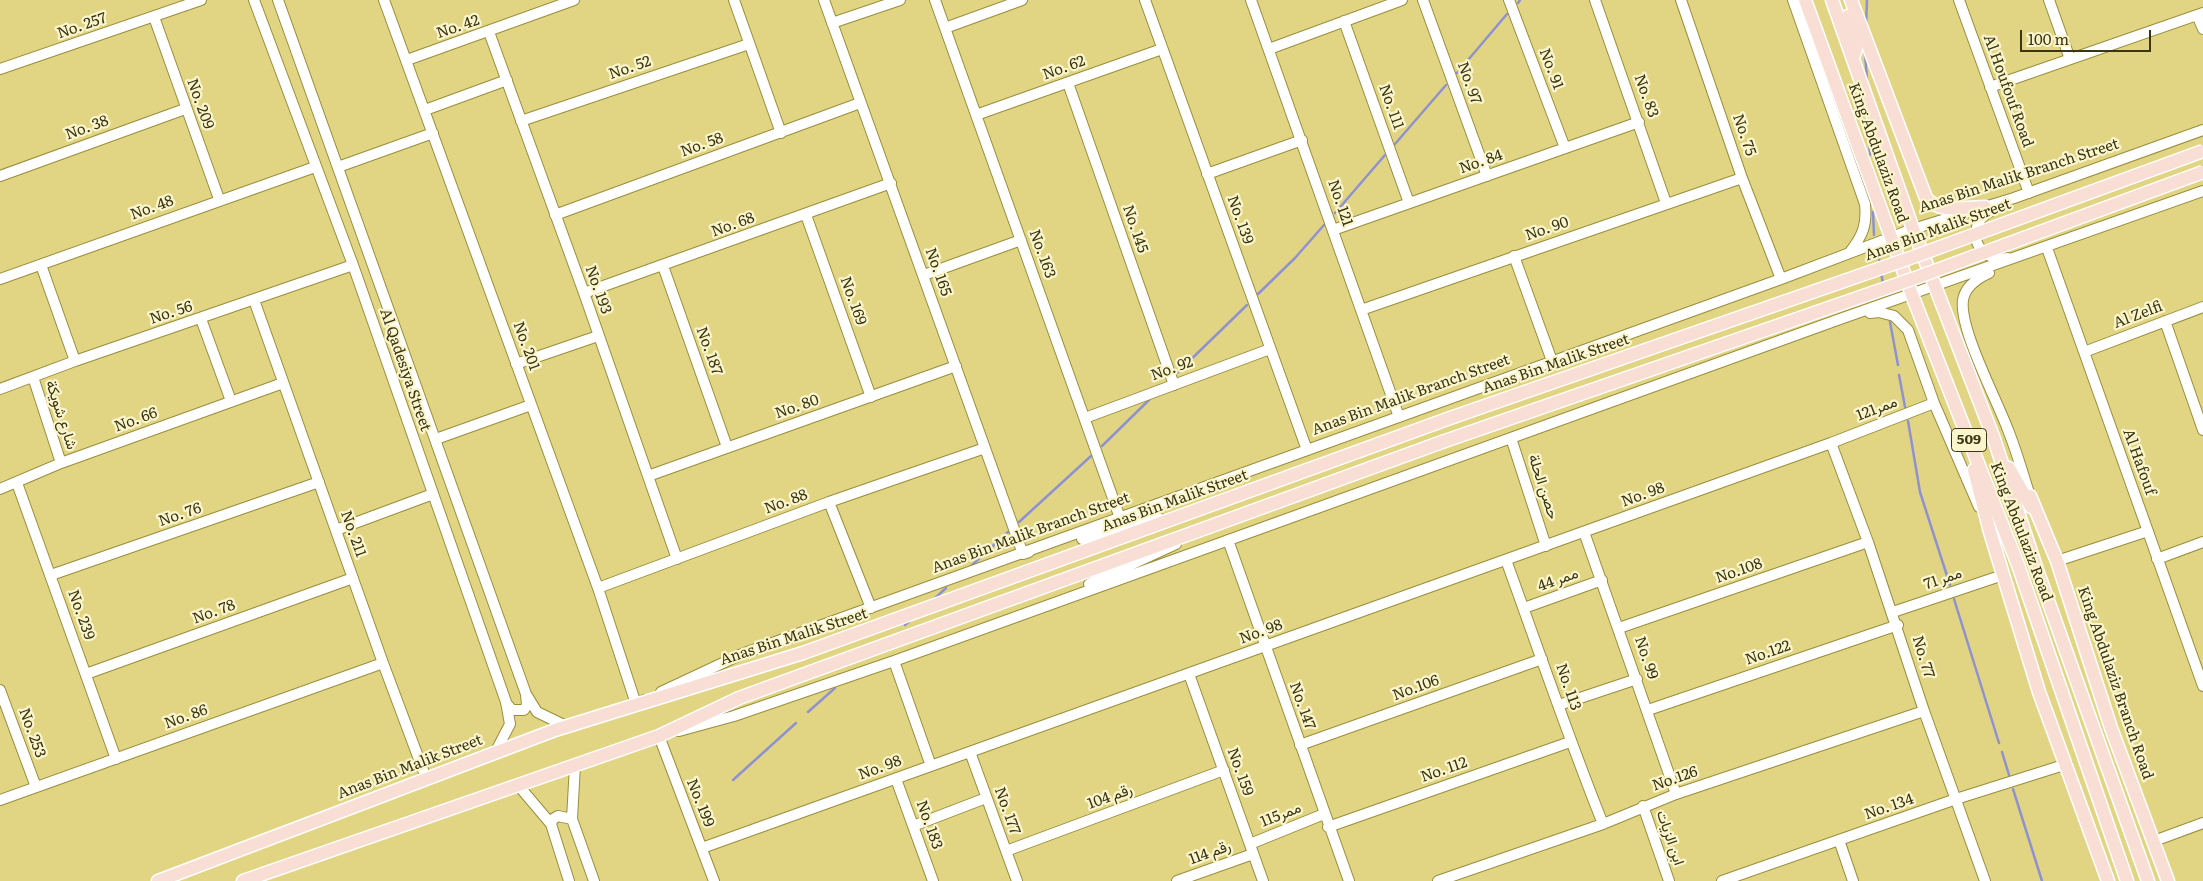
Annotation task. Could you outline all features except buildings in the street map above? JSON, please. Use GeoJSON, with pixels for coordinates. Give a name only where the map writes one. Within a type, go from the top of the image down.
{"type":"FeatureCollection","features":[{"type":"Feature","properties":{"kind":"main road"},"geometry":{"type":"LineString","coordinates":[[1794,0],[1818,58],[1834,83]]}},
{"type":"Feature","properties":{"kind":"main road","name":"King Abdulaziz Road"},"geometry":{"type":"LineString","coordinates":[[1805,0],[1912,295],[2018,565],[2127,881]]}},
{"type":"Feature","properties":{"kind":"main road","name":"King Abdulaziz Road"},"geometry":{"type":"LineString","coordinates":[[1832,0],[1913,229],[1994,439],[2036,566],[2148,881]]}},
{"type":"Feature","properties":{"kind":"main road"},"geometry":{"type":"LineString","coordinates":[[1844,0],[1857,44],[1853,59]]}},
{"type":"Feature","properties":{"kind":"main road"},"geometry":{"type":"LineString","coordinates":[[1851,0],[1926,198],[1933,205],[1944,208],[1985,207]]}},
{"type":"Feature","properties":{"kind":"main road","name":"Anas Bin Malik Street"},"geometry":{"type":"LineString","coordinates":[[158,881],[566,726],[802,653],[1454,417],[1913,257],[2203,151]]}},
{"type":"Feature","properties":{"kind":"main road"},"geometry":{"type":"LineString","coordinates":[[245,881],[659,736],[739,698],[1442,442],[1918,277],[2203,172]]}},
{"type":"Feature","properties":{"kind":"main road"},"geometry":{"type":"LineString","coordinates":[[1963,427],[1990,532],[2039,692],[2067,764],[2108,881]]}},
{"type":"Feature","properties":{"kind":"main road"},"geometry":{"type":"LineString","coordinates":[[1994,439],[2042,527]]}},
{"type":"Feature","properties":{"kind":"main road","name":"King Abdulaziz Branch Road"},"geometry":{"type":"LineString","coordinates":[[2030,496],[2057,561],[2111,728],[2168,881]]}},
{"type":"Feature","properties":{"kind":"street","name":"No. 257"},"geometry":{"type":"LineString","coordinates":[[0,69],[154,18],[201,0]]}},
{"type":"Feature","properties":{"kind":"street","name":"Al Qadesiya Street"},"geometry":{"type":"LineString","coordinates":[[254,0],[353,265],[506,702],[510,724],[496,751]]}},
{"type":"Feature","properties":{"kind":"street","name":"Al Qadesiya Street"},"geometry":{"type":"LineString","coordinates":[[278,0],[526,694],[537,712],[566,726]]}},
{"type":"Feature","properties":{"kind":"street","name":"No. 201"},"geometry":{"type":"LineString","coordinates":[[384,0],[598,588],[636,704]]}},
{"type":"Feature","properties":{"kind":"street","name":"No. 42"},"geometry":{"type":"LineString","coordinates":[[407,60],[574,0]]}},
{"type":"Feature","properties":{"kind":"street"},"geometry":{"type":"LineString","coordinates":[[734,0],[781,133]]}},
{"type":"Feature","properties":{"kind":"street","name":"No. 165"},"geometry":{"type":"LineString","coordinates":[[824,0],[1023,554]]}},
{"type":"Feature","properties":{"kind":"street"},"geometry":{"type":"LineString","coordinates":[[832,23],[900,0]]}},
{"type":"Feature","properties":{"kind":"street","name":"No. 163"},"geometry":{"type":"LineString","coordinates":[[935,0],[1120,518]]}},
{"type":"Feature","properties":{"kind":"street"},"geometry":{"type":"LineString","coordinates":[[945,28],[1022,0]]}},
{"type":"Feature","properties":{"kind":"street","name":"No. 139"},"geometry":{"type":"LineString","coordinates":[[1145,0],[1307,450]]}},
{"type":"Feature","properties":{"kind":"street","name":"No. 121"},"geometry":{"type":"LineString","coordinates":[[1251,0],[1399,417]]}},
{"type":"Feature","properties":{"kind":"street"},"geometry":{"type":"LineString","coordinates":[[1269,49],[1402,0]]}},
{"type":"Feature","properties":{"kind":"street","name":"No. 97"},"geometry":{"type":"LineString","coordinates":[[1423,0],[1487,176]]}},
{"type":"Feature","properties":{"kind":"street","name":"No. 91"},"geometry":{"type":"LineString","coordinates":[[1509,0],[1565,148]]}},
{"type":"Feature","properties":{"kind":"street","name":"No. 83"},"geometry":{"type":"LineString","coordinates":[[1595,0],[1640,122],[1666,203]]}},
{"type":"Feature","properties":{"kind":"street","name":"No. 75"},"geometry":{"type":"LineString","coordinates":[[1681,0],[1742,178],[1781,279]]}},
{"type":"Feature","properties":{"kind":"street"},"geometry":{"type":"LineString","coordinates":[[1794,0],[1864,204],[1866,222],[1862,236],[1850,253]]}},
{"type":"Feature","properties":{"kind":"street","name":"Al Houfouf Road"},"geometry":{"type":"LineString","coordinates":[[1959,0],[2029,193]]}},
{"type":"Feature","properties":{"kind":"street"},"geometry":{"type":"LineString","coordinates":[[2049,0],[2070,59]]}},
{"type":"Feature","properties":{"kind":"street"},"geometry":{"type":"LineString","coordinates":[[1990,87],[2200,14],[2203,29]]}},
{"type":"Feature","properties":{"kind":"street","name":"No. 209"},"geometry":{"type":"LineString","coordinates":[[154,18],[219,199]]}},
{"type":"Feature","properties":{"kind":"street","name":"No. 111"},"geometry":{"type":"LineString","coordinates":[[1344,21],[1409,203]]}},
{"type":"Feature","properties":{"kind":"street","name":"No. 193"},"geometry":{"type":"LineString","coordinates":[[489,32],[584,293],[677,559]]}},
{"type":"Feature","properties":{"kind":"street","name":"No. 52"},"geometry":{"type":"LineString","coordinates":[[521,121],[749,44]]}},
{"type":"Feature","properties":{"kind":"street","name":"No. 62"},"geometry":{"type":"LineString","coordinates":[[976,115],[1162,49]]}},
{"type":"Feature","properties":{"kind":"street"},"geometry":{"type":"LineString","coordinates":[[425,110],[507,80]]}},
{"type":"Feature","properties":{"kind":"street","name":"No. 145"},"geometry":{"type":"LineString","coordinates":[[1068,83],[1174,385]]}},
{"type":"Feature","properties":{"kind":"street","name":"No. 58"},"geometry":{"type":"LineString","coordinates":[[555,215],[860,103]]}},
{"type":"Feature","properties":{"kind":"street","name":"No. 38"},"geometry":{"type":"LineString","coordinates":[[0,176],[185,108]]}},
{"type":"Feature","properties":{"kind":"street","name":"No. 84"},"geometry":{"type":"LineString","coordinates":[[1333,230],[1640,122]]}},
{"type":"Feature","properties":{"kind":"street","name":"Anas Bin Malik Branch Street"},"geometry":{"type":"LineString","coordinates":[[636,704],[742,654],[1781,279],[1913,229],[2029,193],[2203,130]]}},
{"type":"Feature","properties":{"kind":"street"},"geometry":{"type":"LineString","coordinates":[[338,167],[433,133]]}},
{"type":"Feature","properties":{"kind":"street"},"geometry":{"type":"LineString","coordinates":[[1207,174],[1302,140]]}},
{"type":"Feature","properties":{"kind":"street","name":"No. 48"},"geometry":{"type":"LineString","coordinates":[[0,278],[41,265],[219,199],[316,167]]}},
{"type":"Feature","properties":{"kind":"street","name":"No. 90"},"geometry":{"type":"LineString","coordinates":[[1362,310],[1742,178]]}},
{"type":"Feature","properties":{"kind":"street","name":"No. 68"},"geometry":{"type":"LineString","coordinates":[[584,293],[891,183]]}},
{"type":"Feature","properties":{"kind":"street"},"geometry":{"type":"LineString","coordinates":[[659,736],[734,716],[894,661],[1840,319],[2048,248],[2203,191]]}},
{"type":"Feature","properties":{"kind":"street"},"geometry":{"type":"LineString","coordinates":[[2014,198],[1981,218],[1978,227],[1978,245],[1986,255],[1992,258],[2028,254]]}},
{"type":"Feature","properties":{"kind":"street","name":"No. 169"},"geometry":{"type":"LineString","coordinates":[[806,215],[871,397]]}},
{"type":"Feature","properties":{"kind":"street"},"geometry":{"type":"LineString","coordinates":[[924,275],[1021,240]]}},
{"type":"Feature","properties":{"kind":"street","name":"Al Hafouf"},"geometry":{"type":"LineString","coordinates":[[2048,248],[2203,686]]}},
{"type":"Feature","properties":{"kind":"street"},"geometry":{"type":"LineString","coordinates":[[2028,254],[1981,277],[1969,287],[1963,298],[1963,307],[1970,338],[2009,432],[2030,496]]}},
{"type":"Feature","properties":{"kind":"street"},"geometry":{"type":"LineString","coordinates":[[1514,256],[1552,361]]}},
{"type":"Feature","properties":{"kind":"street"},"geometry":{"type":"LineString","coordinates":[[41,265],[75,361]]}},
{"type":"Feature","properties":{"kind":"street","name":"No. 56"},"geometry":{"type":"LineString","coordinates":[[0,389],[75,361],[353,265]]}},
{"type":"Feature","properties":{"kind":"street","name":"No. 187"},"geometry":{"type":"LineString","coordinates":[[663,266],[727,447]]}},
{"type":"Feature","properties":{"kind":"street","name":"No. 211"},"geometry":{"type":"LineString","coordinates":[[254,300],[382,663],[426,778]]}},
{"type":"Feature","properties":{"kind":"street","name":"Al Zelfi"},"geometry":{"type":"LineString","coordinates":[[2084,352],[2203,307]]}},
{"type":"Feature","properties":{"kind":"street"},"geometry":{"type":"LineString","coordinates":[[1840,319],[1879,312],[1894,316],[1902,321],[1908,330],[1934,403],[1990,532]]}},
{"type":"Feature","properties":{"kind":"street"},"geometry":{"type":"LineString","coordinates":[[201,319],[231,401]]}},
{"type":"Feature","properties":{"kind":"street"},"geometry":{"type":"LineString","coordinates":[[2165,321],[2198,402],[2203,430]]}},
{"type":"Feature","properties":{"kind":"street"},"geometry":{"type":"LineString","coordinates":[[516,364],[598,336]]}},
{"type":"Feature","properties":{"kind":"street","name":"No. 92"},"geometry":{"type":"LineString","coordinates":[[1084,418],[1270,349]]}},
{"type":"Feature","properties":{"kind":"street","name":"No. 80"},"geometry":{"type":"LineString","coordinates":[[648,476],[956,366]]}},
{"type":"Feature","properties":{"kind":"street","name":"شارع شويكة"},"geometry":{"type":"LineString","coordinates":[[33,378],[61,463]]}},
{"type":"Feature","properties":{"kind":"street","name":"No. 66"},"geometry":{"type":"LineString","coordinates":[[0,488],[17,483],[61,463],[283,383]]}},
{"type":"Feature","properties":{"kind":"street","name":"ممر121"},"geometry":{"type":"LineString","coordinates":[[1831,443],[1934,403]]}},
{"type":"Feature","properties":{"kind":"street"},"geometry":{"type":"LineString","coordinates":[[436,440],[531,405]]}},
{"type":"Feature","properties":{"kind":"street","name":"حصن الحلة"},"geometry":{"type":"LineString","coordinates":[[1512,438],[1546,546]]}},
{"type":"Feature","properties":{"kind":"street","name":"No. 98"},"geometry":{"type":"LineString","coordinates":[[702,848],[1831,443]]}},
{"type":"Feature","properties":{"kind":"street","name":"No. 77"},"geometry":{"type":"LineString","coordinates":[[1831,443],[1898,626],[1924,711],[1986,881]]}},
{"type":"Feature","properties":{"kind":"street","name":"No. 88"},"geometry":{"type":"LineString","coordinates":[[598,588],[829,502],[986,448]]}},
{"type":"Feature","properties":{"kind":"street","name":"No. 76"},"geometry":{"type":"LineString","coordinates":[[51,576],[318,482]]}},
{"type":"Feature","properties":{"kind":"street","name":"No. 239"},"geometry":{"type":"LineString","coordinates":[[17,483],[116,759]]}},
{"type":"Feature","properties":{"kind":"street"},"geometry":{"type":"LineString","coordinates":[[336,530],[433,494]]}},
{"type":"Feature","properties":{"kind":"street"},"geometry":{"type":"LineString","coordinates":[[829,502],[871,608]]}},
{"type":"Feature","properties":{"kind":"street"},"geometry":{"type":"LineString","coordinates":[[1023,554],[1220,502]]}},
{"type":"Feature","properties":{"kind":"street"},"geometry":{"type":"LineString","coordinates":[[1013,618],[1239,516]]}},
{"type":"Feature","properties":{"kind":"street"},"geometry":{"type":"LineString","coordinates":[[2057,561],[2148,531]]}},
{"type":"Feature","properties":{"kind":"street","name":"No. 99"},"geometry":{"type":"LineString","coordinates":[[1584,532],[1620,628],[1676,794]]}},
{"type":"Feature","properties":{"kind":"street","name":"No. 147"},"geometry":{"type":"LineString","coordinates":[[1228,540],[1328,827],[1349,881]]}},
{"type":"Feature","properties":{"kind":"street","name":"No.108"},"geometry":{"type":"LineString","coordinates":[[1620,628],[1868,542]]}},
{"type":"Feature","properties":{"kind":"street"},"geometry":{"type":"LineString","coordinates":[[2157,558],[2203,542]]}},
{"type":"Feature","properties":{"kind":"street","name":"No. 113"},"geometry":{"type":"LineString","coordinates":[[1506,560],[1559,705],[1570,742],[1603,824]]}},
{"type":"Feature","properties":{"kind":"street","name":"ممر 71"},"geometry":{"type":"LineString","coordinates":[[1892,612],[2003,575]]}},
{"type":"Feature","properties":{"kind":"street","name":"No. 78"},"geometry":{"type":"LineString","coordinates":[[86,674],[353,578]]}},
{"type":"Feature","properties":{"kind":"street","name":"ممر 44"},"geometry":{"type":"LineString","coordinates":[[1524,608],[1602,580]]}},
{"type":"Feature","properties":{"kind":"street","name":"No.122"},"geometry":{"type":"LineString","coordinates":[[1648,710],[1898,626]]}},
{"type":"Feature","properties":{"kind":"street","name":"No.106"},"geometry":{"type":"LineString","coordinates":[[1300,745],[1542,659]]}},
{"type":"Feature","properties":{"kind":"street"},"geometry":{"type":"LineString","coordinates":[[894,661],[932,766]]}},
{"type":"Feature","properties":{"kind":"street","name":"No. 86"},"geometry":{"type":"LineString","coordinates":[[0,800],[382,663]]}},
{"type":"Feature","properties":{"kind":"street","name":"No. 159"},"geometry":{"type":"LineString","coordinates":[[1189,674],[1263,881]]}},
{"type":"Feature","properties":{"kind":"street"},"geometry":{"type":"LineString","coordinates":[[1559,705],[1637,679]]}},
{"type":"Feature","properties":{"kind":"street","name":"No. 253"},"geometry":{"type":"LineString","coordinates":[[0,690],[4,711],[36,787]]}},
{"type":"Feature","properties":{"kind":"street"},"geometry":{"type":"LineString","coordinates":[[506,702],[512,710],[520,712],[527,705],[526,694]]}},
{"type":"Feature","properties":{"kind":"street","name":"No.126"},"geometry":{"type":"LineString","coordinates":[[1438,881],[1603,824],[1676,794],[1924,711]]}},
{"type":"Feature","properties":{"kind":"street","name":"No. 199"},"geometry":{"type":"LineString","coordinates":[[659,736],[714,881]]}},
{"type":"Feature","properties":{"kind":"street","name":"No. 112"},"geometry":{"type":"LineString","coordinates":[[1328,827],[1570,742]]}},
{"type":"Feature","properties":{"kind":"street","name":"No. 177"},"geometry":{"type":"LineString","coordinates":[[970,752],[1017,881]]}},
{"type":"Feature","properties":{"kind":"street","name":"No. 134"},"geometry":{"type":"LineString","coordinates":[[1722,881],[1956,799],[2067,764]]}},
{"type":"Feature","properties":{"kind":"street"},"geometry":{"type":"LineString","coordinates":[[575,766],[572,820],[594,881]]}},
{"type":"Feature","properties":{"kind":"street","name":"رقم 104"},"geometry":{"type":"LineString","coordinates":[[1006,851],[1224,770]]}},
{"type":"Feature","properties":{"kind":"street","name":"No. 183"},"geometry":{"type":"LineString","coordinates":[[896,779],[913,826],[929,880]]}},
{"type":"Feature","properties":{"kind":"street"},"geometry":{"type":"LineString","coordinates":[[518,786],[551,824],[569,881]]}},
{"type":"Feature","properties":{"kind":"street"},"geometry":{"type":"LineString","coordinates":[[913,826],[986,798]]}},
{"type":"Feature","properties":{"kind":"street","name":"ابن الزيات"},"geometry":{"type":"LineString","coordinates":[[1643,806],[1669,881]]}},
{"type":"Feature","properties":{"kind":"street","name":"ممر115"},"geometry":{"type":"LineString","coordinates":[[1250,844],[1324,814]]}},
{"type":"Feature","properties":{"kind":"street"},"geometry":{"type":"LineString","coordinates":[[551,824],[553,819],[558,816],[572,820]]}},
{"type":"Feature","properties":{"kind":"street"},"geometry":{"type":"LineString","coordinates":[[2154,841],[2203,823]]}},
{"type":"Feature","properties":{"kind":"street"},"geometry":{"type":"LineString","coordinates":[[1839,840],[1853,881]]}},
{"type":"Feature","properties":{"kind":"street","name":"رقم 114"},"geometry":{"type":"LineString","coordinates":[[1177,881],[1253,854]]}},
{"type":"Feature","properties":{"kind":"waterway"},"geometry":{"type":"LineString","coordinates":[[1866,26],[1867,0]]}},
{"type":"Feature","properties":{"kind":"waterway"},"geometry":{"type":"LineString","coordinates":[[1457,73],[1507,14]]}},
{"type":"Feature","properties":{"kind":"waterway"},"geometry":{"type":"LineString","coordinates":[[1865,52],[1867,81]]}},
{"type":"Feature","properties":{"kind":"waterway"},"geometry":{"type":"LineString","coordinates":[[1395,144],[1446,85]]}},
{"type":"Feature","properties":{"kind":"waterway"},"geometry":{"type":"LineString","coordinates":[[1868,119],[1870,155]]}},
{"type":"Feature","properties":{"kind":"waterway"},"geometry":{"type":"LineString","coordinates":[[1335,213],[1385,155]]}},
{"type":"Feature","properties":{"kind":"waterway"},"geometry":{"type":"LineString","coordinates":[[1873,212],[1874,235]]}},
{"type":"Feature","properties":{"kind":"waterway"},"geometry":{"type":"LineString","coordinates":[[1258,294],[1295,258],[1324,225]]}},
{"type":"Feature","properties":{"kind":"waterway"},"geometry":{"type":"LineString","coordinates":[[1877,250],[1880,264]]}},
{"type":"Feature","properties":{"kind":"waterway"},"geometry":{"type":"LineString","coordinates":[[1881,272],[1883,284]]}},
{"type":"Feature","properties":{"kind":"waterway"},"geometry":{"type":"LineString","coordinates":[[1177,373],[1247,305]]}},
{"type":"Feature","properties":{"kind":"waterway"},"geometry":{"type":"LineString","coordinates":[[1890,322],[1898,365]]}},
{"type":"Feature","properties":{"kind":"waterway"},"geometry":{"type":"LineString","coordinates":[[1899,375],[1905,407]]}},
{"type":"Feature","properties":{"kind":"waterway"},"geometry":{"type":"LineString","coordinates":[[1102,446],[1149,400]]}},
{"type":"Feature","properties":{"kind":"waterway"},"geometry":{"type":"LineString","coordinates":[[1908,421],[1920,492],[1950,585]]}},
{"type":"Feature","properties":{"kind":"waterway"},"geometry":{"type":"LineString","coordinates":[[1019,522],[1091,456]]}},
{"type":"Feature","properties":{"kind":"waterway"},"geometry":{"type":"LineString","coordinates":[[971,566],[1008,532]]}},
{"type":"Feature","properties":{"kind":"waterway"},"geometry":{"type":"LineString","coordinates":[[933,600],[946,588]]}},
{"type":"Feature","properties":{"kind":"waterway"},"geometry":{"type":"LineString","coordinates":[[1954,599],[1999,743]]}},
{"type":"Feature","properties":{"kind":"waterway"},"geometry":{"type":"LineString","coordinates":[[905,625],[911,620]]}},
{"type":"Feature","properties":{"kind":"waterway"},"geometry":{"type":"LineString","coordinates":[[808,712],[835,688]]}},
{"type":"Feature","properties":{"kind":"waterway"},"geometry":{"type":"LineString","coordinates":[[733,780],[796,723]]}},
{"type":"Feature","properties":{"kind":"waterway"},"geometry":{"type":"LineString","coordinates":[[2002,752],[2009,775]]}},
{"type":"Feature","properties":{"kind":"waterway"},"geometry":{"type":"LineString","coordinates":[[2013,789],[2042,881]]}}]}
